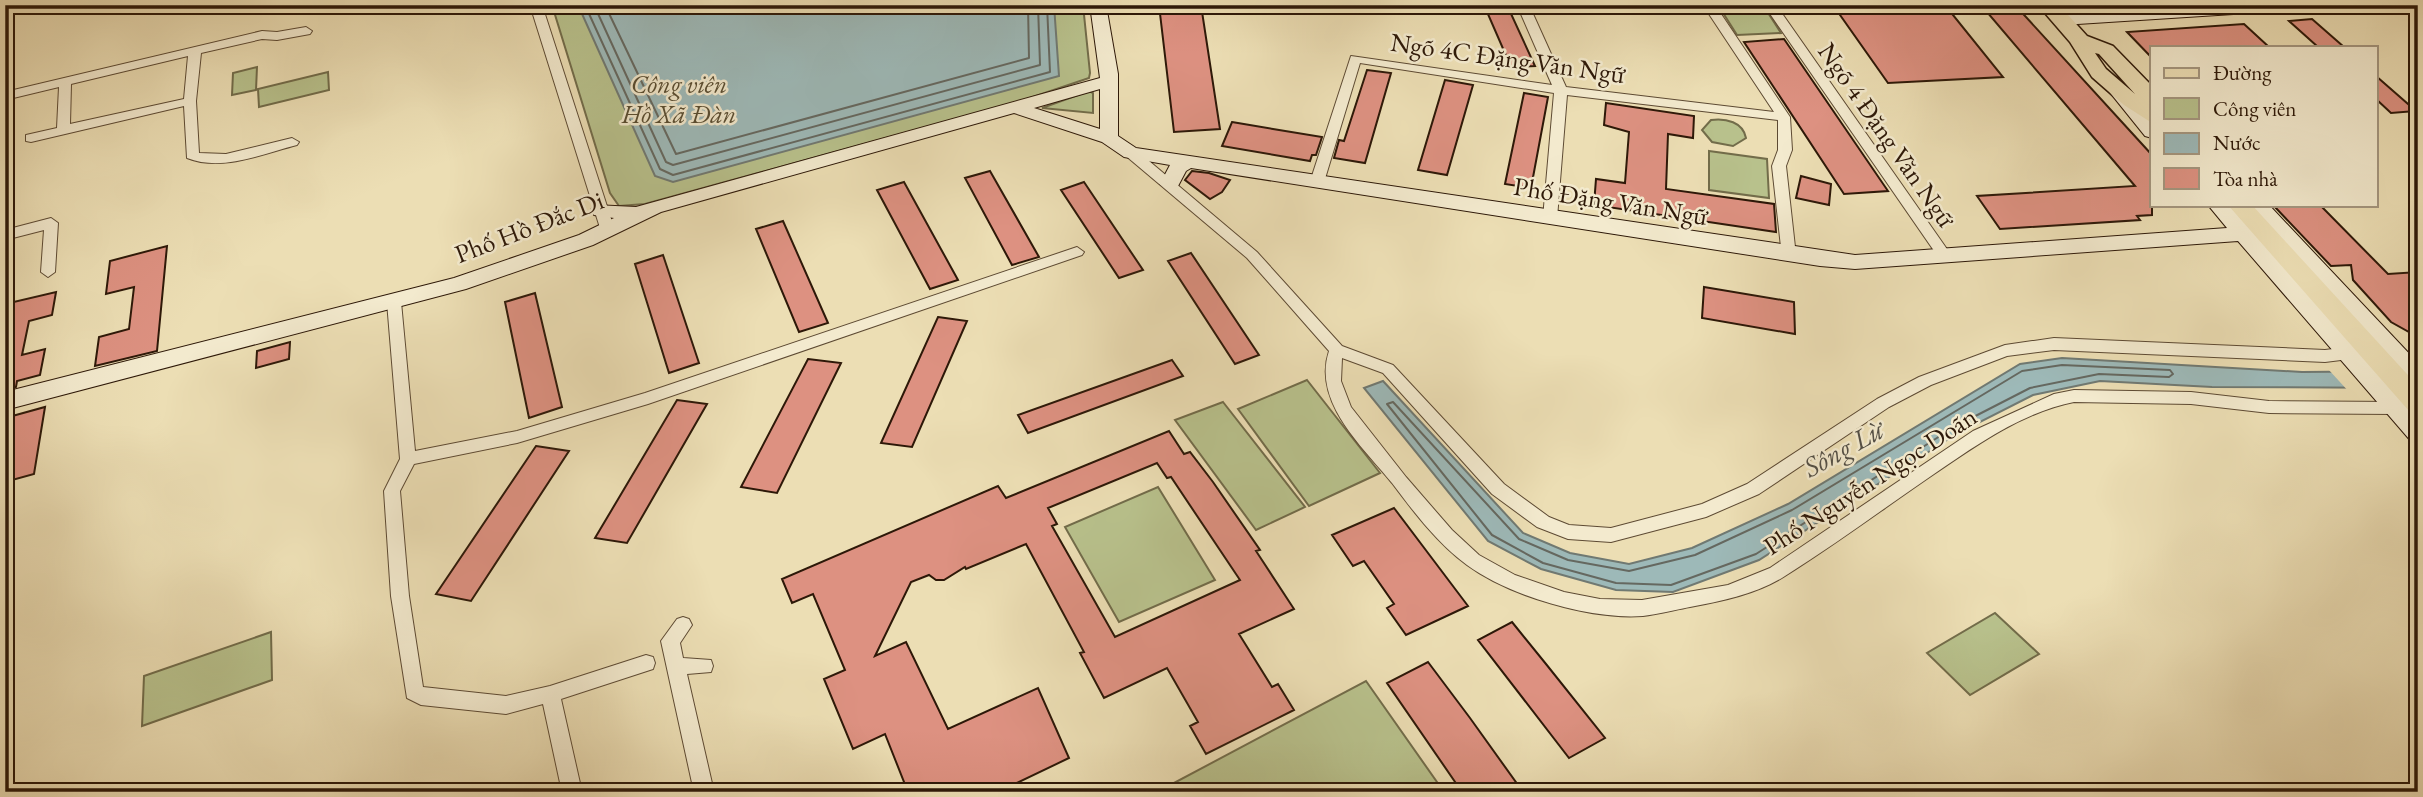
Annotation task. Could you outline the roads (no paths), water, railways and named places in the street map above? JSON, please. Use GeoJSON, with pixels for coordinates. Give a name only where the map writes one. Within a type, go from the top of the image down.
{"type":"FeatureCollection","features":[{"type":"Feature","properties":{"kind":"main road"},"geometry":{"type":"LineString","coordinates":[[2055,13],[2080,40],[2106,50],[2148,93]]}},
{"type":"Feature","properties":{"kind":"main road"},"geometry":{"type":"LineString","coordinates":[[2080,40],[2082,51],[2150,130]]}},
{"type":"Feature","properties":{"kind":"main road"},"geometry":{"type":"LineString","coordinates":[[2115,88],[2150,114]]}},
{"type":"Feature","properties":{"kind":"main road","name":"Phố Đặng Văn Ngữ"},"geometry":{"type":"LineString","coordinates":[[1109,138],[1131,153]]}},
{"type":"Feature","properties":{"kind":"main road"},"geometry":{"type":"LineString","coordinates":[[2240,206],[2406,406]]}},
{"type":"Feature","properties":{"kind":"street"},"geometry":{"type":"LineString","coordinates":[[536,5],[604,220]]}},
{"type":"Feature","properties":{"kind":"street"},"geometry":{"type":"LineString","coordinates":[[1013,107],[1109,138],[1109,81],[1098,5]]}},
{"type":"Feature","properties":{"kind":"street"},"geometry":{"type":"LineString","coordinates":[[1522,5],[1561,90],[1550,218]]}},
{"type":"Feature","properties":{"kind":"street"},"geometry":{"type":"LineString","coordinates":[[1709,5],[1784,117],[1785,150],[1779,166],[1789,256]]}},
{"type":"Feature","properties":{"kind":"street","name":"Ngõ 4 Đặng Văn Ngữ"},"geometry":{"type":"LineString","coordinates":[[1770,5],[1944,255]]}},
{"type":"Feature","properties":{"kind":"street"},"geometry":{"type":"LineString","coordinates":[[2055,13],[2294,5]]}},
{"type":"Feature","properties":{"kind":"street"},"geometry":{"type":"LineString","coordinates":[[5,96],[262,35],[278,36],[306,31]]}},
{"type":"Feature","properties":{"kind":"street"},"geometry":{"type":"LineString","coordinates":[[195,52],[190,101],[192,155],[200,161],[220,160],[292,142]]}},
{"type":"Feature","properties":{"kind":"street","name":"Ngõ 4C Đặng Văn Ngữ"},"geometry":{"type":"LineString","coordinates":[[1317,182],[1355,59],[1561,90],[1784,117]]}},
{"type":"Feature","properties":{"kind":"street","name":"Phố Hồ Đắc Di"},"geometry":{"type":"LineString","coordinates":[[5,401],[394,302],[477,278],[604,220],[636,214],[1109,81]]}},
{"type":"Feature","properties":{"kind":"street"},"geometry":{"type":"LineString","coordinates":[[63,131],[65,83]]}},
{"type":"Feature","properties":{"kind":"street"},"geometry":{"type":"LineString","coordinates":[[30,138],[190,101]]}},
{"type":"Feature","properties":{"kind":"street","name":"Phố Đặng Văn Ngữ"},"geometry":{"type":"LineString","coordinates":[[1131,153],[1789,256],[1855,262],[2244,234]]}},
{"type":"Feature","properties":{"kind":"street","name":"Phố Nguyễn Ngọc Doãn"},"geometry":{"type":"LineString","coordinates":[[1131,153],[1252,255],[1337,350],[1388,369],[1498,489],[1543,522],[1568,532],[1611,535],[1706,510],[1753,489],[1883,403],[1936,376],[2005,351],[2054,344],[2325,356],[2349,353]]}},
{"type":"Feature","properties":{"kind":"street"},"geometry":{"type":"LineString","coordinates":[[1170,184],[1178,167],[1187,163]]}},
{"type":"Feature","properties":{"kind":"street"},"geometry":{"type":"LineString","coordinates":[[2219,206],[2349,353],[2406,406],[2418,434]]}},
{"type":"Feature","properties":{"kind":"street"},"geometry":{"type":"LineString","coordinates":[[2259,206],[2404,357],[2418,378]]}},
{"type":"Feature","properties":{"kind":"street"},"geometry":{"type":"LineString","coordinates":[[5,235],[51,223],[48,272]]}},
{"type":"Feature","properties":{"kind":"street"},"geometry":{"type":"LineString","coordinates":[[408,459],[517,437],[648,398],[1077,252]]}},
{"type":"Feature","properties":{"kind":"street"},"geometry":{"type":"LineString","coordinates":[[394,302],[408,459],[392,491],[400,596],[414,691],[421,697],[506,705],[550,694],[646,663]]}},
{"type":"Feature","properties":{"kind":"street","name":"Phố Nguyễn Ngọc Doãn"},"geometry":{"type":"LineString","coordinates":[[1337,350],[1330,376],[1333,391],[1400,482],[1446,536],[1474,560],[1509,580],[1545,594],[1600,607],[1642,608],[1690,601],[1729,592],[1776,573],[1979,435],[2054,400],[2074,396],[2191,398],[2269,407],[2406,406]]}},
{"type":"Feature","properties":{"kind":"street"},"geometry":{"type":"LineString","coordinates":[[683,625],[670,641],[704,792]]}},
{"type":"Feature","properties":{"kind":"street"},"geometry":{"type":"LineString","coordinates":[[676,666],[704,666]]}},
{"type":"Feature","properties":{"kind":"street"},"geometry":{"type":"LineString","coordinates":[[550,694],[572,792]]}},
{"type":"Feature","properties":{"kind":"water","name":"Công viên Hồ Xã Đàn"},"geometry":{"type":"Polygon","coordinates":[[[578,5],[1054,5],[1059,76],[673,182],[655,176],[578,5]]]}},
{"type":"Feature","properties":{"kind":"water"},"geometry":{"type":"Polygon","coordinates":[[[2062,358],[2302,372],[2418,371],[2418,388],[2212,387],[2100,381],[2033,395],[1958,433],[1759,560],[1673,592],[1616,590],[1541,569],[1488,541],[1364,388],[1383,381],[1523,533],[1570,553],[1629,564],[1692,548],[1788,504],[2020,364],[2062,358]]]}},
{"type":"Feature","properties":{"kind":"water label","name":"Sông Lừ"},"geometry":{"type":"Point","coordinates":[1843,448]}}]}
